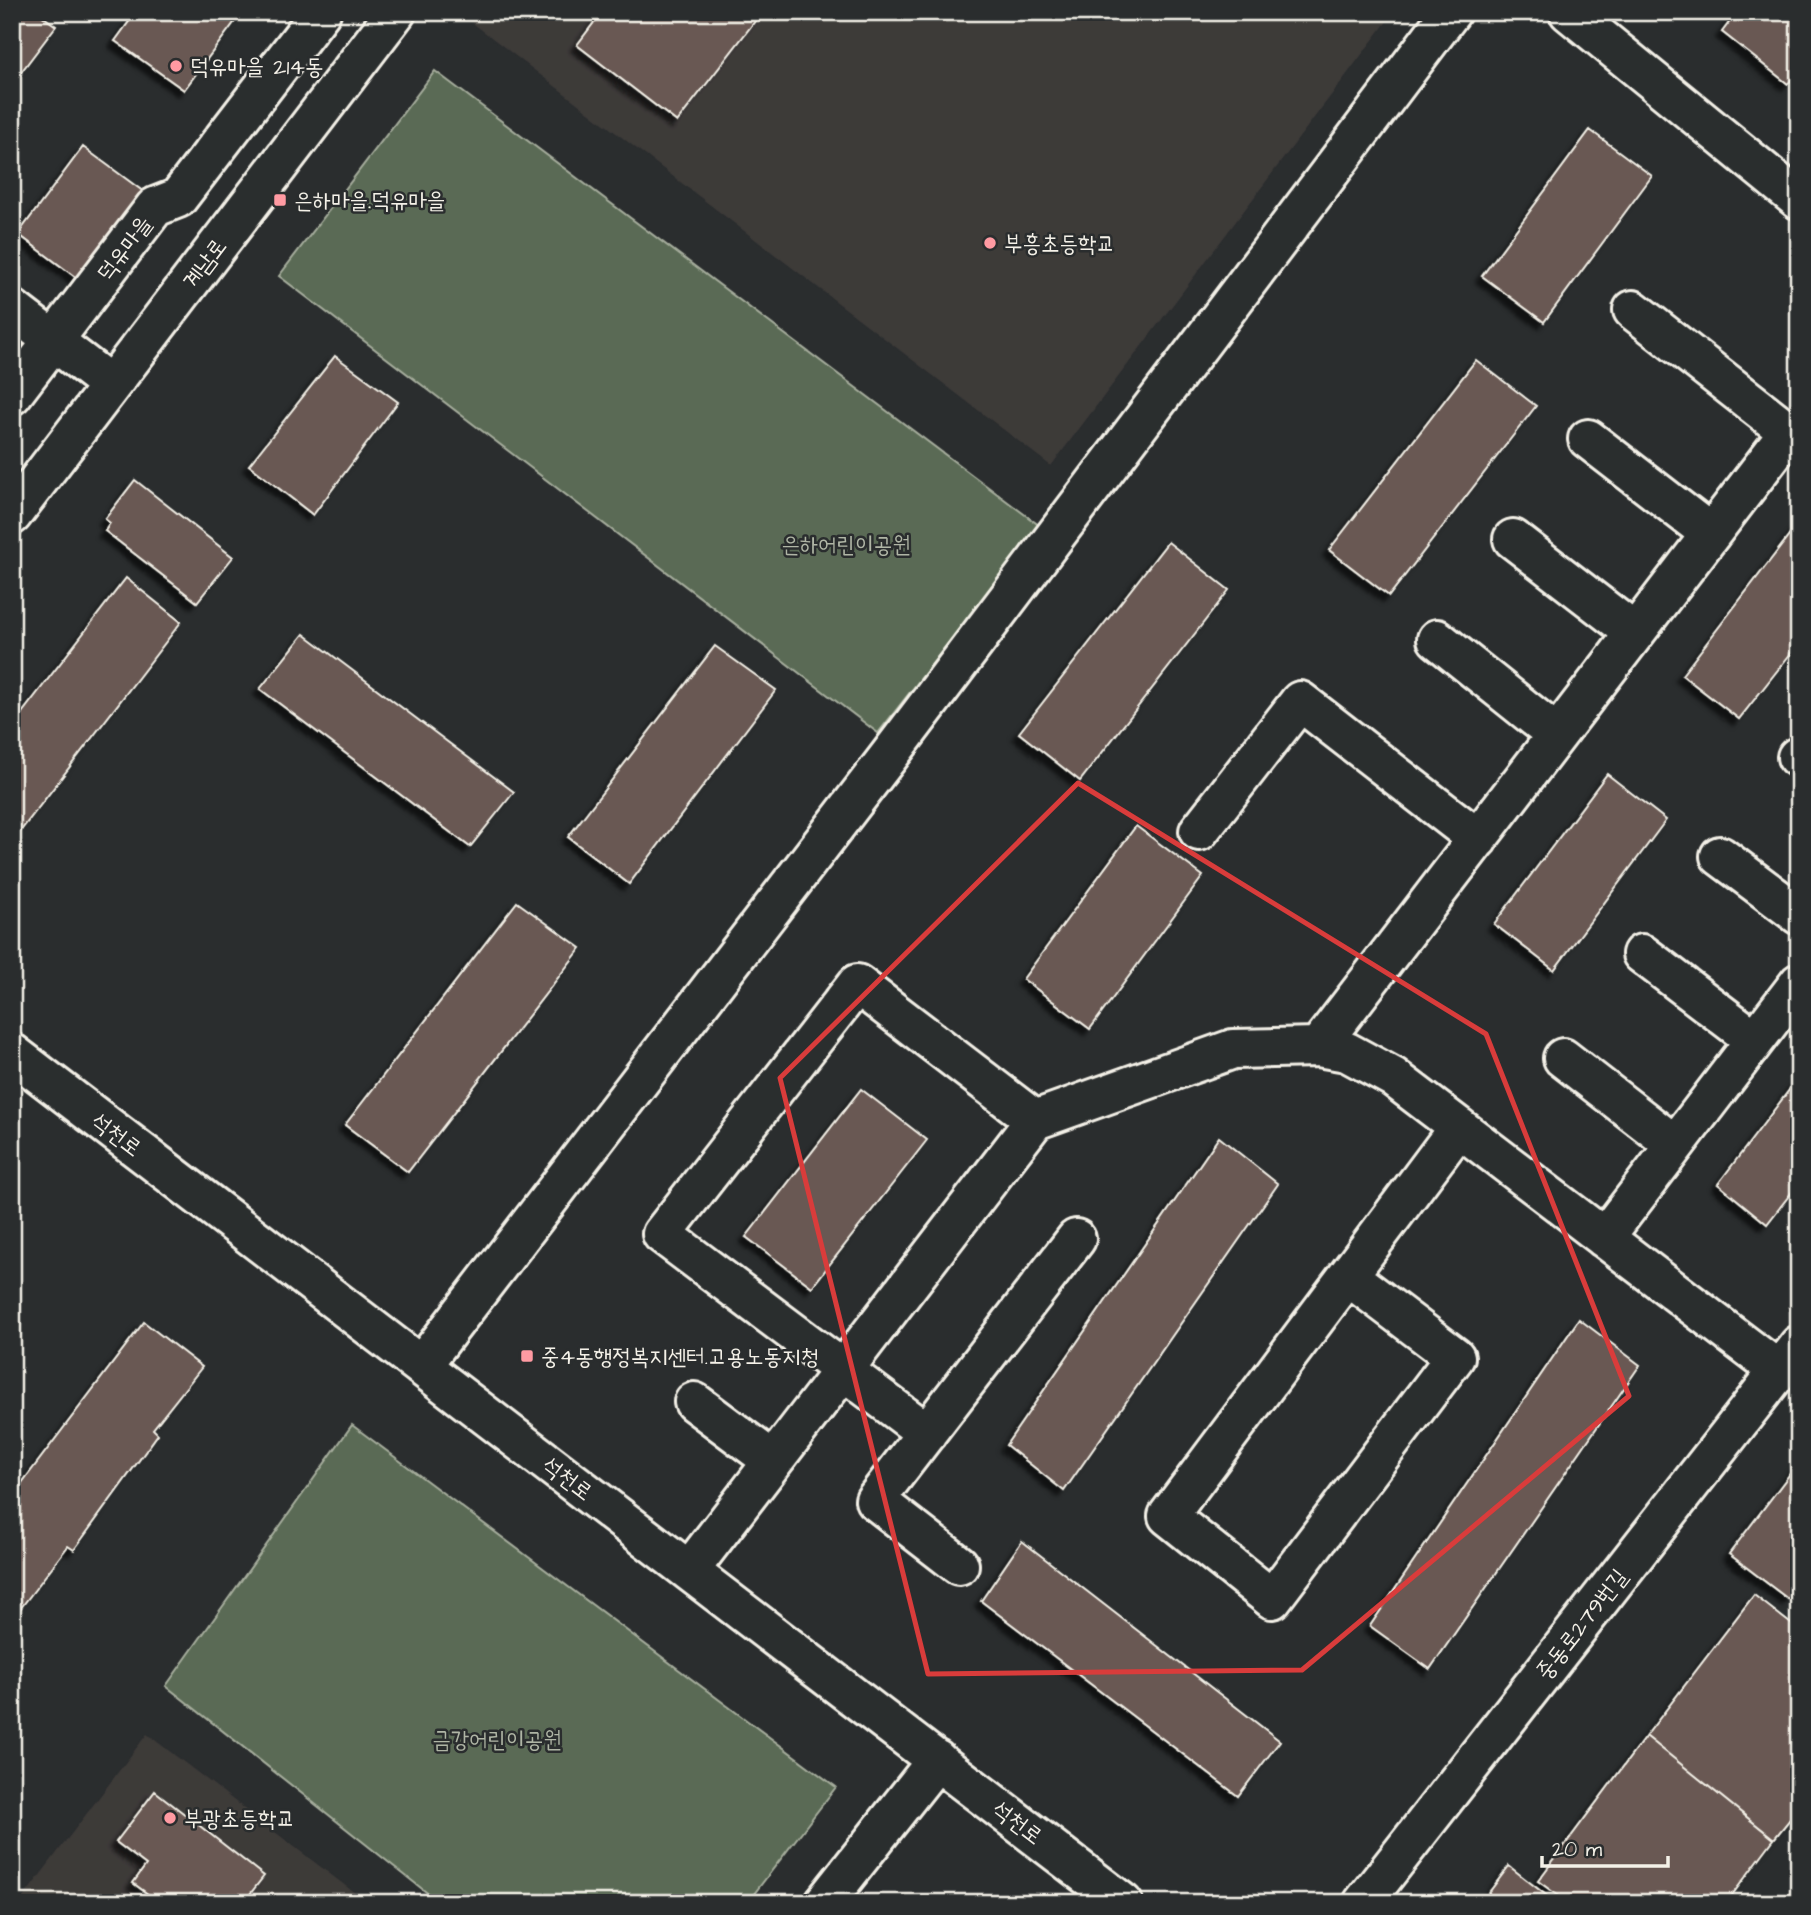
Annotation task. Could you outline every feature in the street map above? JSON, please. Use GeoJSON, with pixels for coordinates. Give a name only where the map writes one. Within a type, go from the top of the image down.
{"type":"FeatureCollection","features":[{"type":"Feature","properties":{"kind":"street","name":"덕유마을"},"geometry":{"type":"LineString","coordinates":[[12,395],[155,207],[178,198],[321,12]]}},
{"type":"Feature","properties":{"kind":"street","name":"계남로"},"geometry":{"type":"LineString","coordinates":[[12,515],[396,12]]}},
{"type":"Feature","properties":{"kind":"street"},"geometry":{"type":"LineString","coordinates":[[421,1366],[897,745],[1451,12]]}},
{"type":"Feature","properties":{"kind":"street"},"geometry":{"type":"LineString","coordinates":[[1569,12],[1799,200]]}},
{"type":"Feature","properties":{"kind":"street"},"geometry":{"type":"LineString","coordinates":[[12,309],[111,385]]}},
{"type":"Feature","properties":{"kind":"street"},"geometry":{"type":"LineString","coordinates":[[1318,1047],[1789,432],[1633,310]]}},
{"type":"Feature","properties":{"kind":"street"},"geometry":{"type":"LineString","coordinates":[[1588,439],[1711,534]]}},
{"type":"Feature","properties":{"kind":"street"},"geometry":{"type":"LineString","coordinates":[[1513,539],[1635,633]]}},
{"type":"Feature","properties":{"kind":"street"},"geometry":{"type":"LineString","coordinates":[[1437,639],[1557,735]]}},
{"type":"Feature","properties":{"kind":"street"},"geometry":{"type":"LineString","coordinates":[[1199,831],[1300,701],[1478,839]]}},
{"type":"Feature","properties":{"kind":"street"},"geometry":{"type":"LineString","coordinates":[[1720,856],[1799,915]]}},
{"type":"Feature","properties":{"kind":"street"},"geometry":{"type":"LineString","coordinates":[[1642,954],[1755,1040]]}},
{"type":"Feature","properties":{"kind":"street"},"geometry":{"type":"LineString","coordinates":[[1604,1238],[1799,983]]}},
{"type":"Feature","properties":{"kind":"street"},"geometry":{"type":"LineString","coordinates":[[927,1433],[662,1234],[857,984],[1035,1120]]}},
{"type":"Feature","properties":{"kind":"street"},"geometry":{"type":"LineString","coordinates":[[689,1571],[1035,1120],[1233,1049],[1318,1047],[1348,1052],[1393,1077],[1604,1238],[1789,1358]]}},
{"type":"Feature","properties":{"kind":"street","name":"석천로"},"geometry":{"type":"LineString","coordinates":[[12,1053],[1123,1903]]}},
{"type":"Feature","properties":{"kind":"street"},"geometry":{"type":"LineString","coordinates":[[1563,1058],[1675,1145]]}},
{"type":"Feature","properties":{"kind":"street"},"geometry":{"type":"LineString","coordinates":[[1348,1276],[1455,1357],[1272,1599],[1168,1516],[1459,1127]]}},
{"type":"Feature","properties":{"kind":"street"},"geometry":{"type":"LineString","coordinates":[[959,1565],[875,1500],[1076,1240]]}},
{"type":"Feature","properties":{"kind":"street","name":"중동로279번길"},"geometry":{"type":"LineString","coordinates":[[1363,1903],[1789,1358]]}},
{"type":"Feature","properties":{"kind":"street"},"geometry":{"type":"LineString","coordinates":[[694,1402],[773,1461]]}},
{"type":"Feature","properties":{"kind":"street"},"geometry":{"type":"LineString","coordinates":[[824,1903],[937,1760]]}},
{"type":"Feature","properties":{"kind":"highlighted area"},"geometry":{"type":"Polygon","coordinates":[[[1078,783],[1486,1034],[1629,1396],[1302,1670],[928,1674],[780,1078],[1078,783]]]}},
{"type":"Feature","properties":{"kind":"shaded area","name":"부흥초등학교"},"geometry":{"type":"Polygon","coordinates":[[[477,12],[1394,12],[1051,466],[470,21],[477,12]]]}},
{"type":"Feature","properties":{"kind":"shaded area","name":"부광초등학교"},"geometry":{"type":"Polygon","coordinates":[[[147,1734],[368,1903],[19,1903],[147,1734]]]}},
{"type":"Feature","properties":{"kind":"green space","name":"은하어린이공원"},"geometry":{"type":"Polygon","coordinates":[[[435,71],[1040,526],[878,733],[279,276],[435,71]]]}},
{"type":"Feature","properties":{"kind":"green space","name":"금강어린이공원"},"geometry":{"type":"Polygon","coordinates":[[[352,1425],[836,1787],[747,1903],[440,1903],[166,1686],[352,1425]]]}},
{"type":"Feature","properties":{"kind":"building"},"geometry":{"type":"Polygon","coordinates":[[[12,12],[37,12],[56,26],[12,84],[12,12]]]}},
{"type":"Feature","properties":{"kind":"building","name":"덕유마을 214동"},"geometry":{"type":"Polygon","coordinates":[[[136,12],[242,12],[184,90],[115,41],[136,12]]]}},
{"type":"Feature","properties":{"kind":"building"},"geometry":{"type":"Polygon","coordinates":[[[602,12],[762,12],[677,122],[577,45],[602,12]]]}},
{"type":"Feature","properties":{"kind":"building"},"geometry":{"type":"Polygon","coordinates":[[[1737,12],[1799,12],[1799,70],[1788,84],[1722,32],[1737,12]]]}},
{"type":"Feature","properties":{"kind":"building"},"geometry":{"type":"Polygon","coordinates":[[[1590,130],[1652,176],[1544,322],[1482,276],[1590,130]]]}},
{"type":"Feature","properties":{"kind":"building"},"geometry":{"type":"Polygon","coordinates":[[[83,147],[144,192],[78,279],[18,234],[83,147]]]}},
{"type":"Feature","properties":{"kind":"building"},"geometry":{"type":"Polygon","coordinates":[[[335,356],[398,402],[313,515],[249,465],[335,356]]]}},
{"type":"Feature","properties":{"kind":"building"},"geometry":{"type":"Polygon","coordinates":[[[1476,360],[1536,406],[1389,596],[1329,550],[1476,360]]]}},
{"type":"Feature","properties":{"kind":"building"},"geometry":{"type":"Polygon","coordinates":[[[135,480],[233,557],[197,602],[105,531],[110,523],[105,519],[135,480]]]}},
{"type":"Feature","properties":{"kind":"building"},"geometry":{"type":"Polygon","coordinates":[[[1799,523],[1799,643],[1739,719],[1682,675],[1799,523]]]}},
{"type":"Feature","properties":{"kind":"building"},"geometry":{"type":"Polygon","coordinates":[[[1168,542],[1229,590],[1080,781],[1019,733],[1168,542]]]}},
{"type":"Feature","properties":{"kind":"building"},"geometry":{"type":"Polygon","coordinates":[[[126,578],[181,622],[12,842],[12,726],[126,578]]]}},
{"type":"Feature","properties":{"kind":"building"},"geometry":{"type":"Polygon","coordinates":[[[304,634],[514,792],[470,847],[260,689],[304,634]]]}},
{"type":"Feature","properties":{"kind":"building"},"geometry":{"type":"Polygon","coordinates":[[[715,646],[776,690],[629,884],[568,837],[715,646]]]}},
{"type":"Feature","properties":{"kind":"building"},"geometry":{"type":"Polygon","coordinates":[[[1607,774],[1666,820],[1554,970],[1494,924],[1607,774]]]}},
{"type":"Feature","properties":{"kind":"building"},"geometry":{"type":"Polygon","coordinates":[[[1136,826],[1203,876],[1090,1029],[1023,979],[1136,826]]]}},
{"type":"Feature","properties":{"kind":"building"},"geometry":{"type":"Polygon","coordinates":[[[517,902],[581,948],[408,1172],[345,1125],[517,902]]]}},
{"type":"Feature","properties":{"kind":"building"},"geometry":{"type":"Polygon","coordinates":[[[1799,1077],[1799,1183],[1767,1224],[1718,1184],[1799,1077]]]}},
{"type":"Feature","properties":{"kind":"building"},"geometry":{"type":"Polygon","coordinates":[[[861,1089],[927,1140],[812,1287],[746,1237],[861,1089]]]}},
{"type":"Feature","properties":{"kind":"building"},"geometry":{"type":"Polygon","coordinates":[[[1219,1137],[1278,1184],[1064,1491],[1006,1445],[1219,1137]]]}},
{"type":"Feature","properties":{"kind":"building"},"geometry":{"type":"Polygon","coordinates":[[[1579,1319],[1640,1365],[1430,1669],[1370,1626],[1579,1319]]]}},
{"type":"Feature","properties":{"kind":"building"},"geometry":{"type":"Polygon","coordinates":[[[144,1322],[202,1367],[153,1429],[158,1434],[74,1550],[68,1546],[20,1609],[12,1604],[12,1496],[144,1322]]]}},
{"type":"Feature","properties":{"kind":"building"},"geometry":{"type":"Polygon","coordinates":[[[1799,1462],[1799,1585],[1788,1599],[1729,1554],[1799,1462]]]}},
{"type":"Feature","properties":{"kind":"building"},"geometry":{"type":"Polygon","coordinates":[[[1022,1541],[1280,1741],[1238,1796],[981,1601],[1022,1541]]]}},
{"type":"Feature","properties":{"kind":"building"},"geometry":{"type":"Polygon","coordinates":[[[1754,1595],[1799,1630],[1799,1808],[1774,1839],[1646,1736],[1754,1595]]]}},
{"type":"Feature","properties":{"kind":"building"},"geometry":{"type":"Polygon","coordinates":[[[1646,1736],[1774,1839],[1726,1903],[1568,1903],[1538,1881],[1646,1736]]]}},
{"type":"Feature","properties":{"kind":"building","name":"부광초등학교"},"geometry":{"type":"Polygon","coordinates":[[[155,1791],[264,1876],[243,1903],[144,1901],[149,1895],[133,1883],[146,1865],[116,1842],[155,1791]]]}},
{"type":"Feature","properties":{"kind":"building"},"geometry":{"type":"Polygon","coordinates":[[[1509,1866],[1556,1903],[1481,1903],[1509,1866]]]}},
{"type":"Feature","properties":{"kind":"place","name":"덕유마을 214동"},"geometry":{"type":"Point","coordinates":[176,66]}},
{"type":"Feature","properties":{"kind":"place","name":"은하마을.덕유마을"},"geometry":{"type":"Point","coordinates":[280,200]}},
{"type":"Feature","properties":{"kind":"place","name":"부흥초등학교"},"geometry":{"type":"Point","coordinates":[990,243]}},
{"type":"Feature","properties":{"kind":"place","name":"중4동행정복지센터.고용노동지청"},"geometry":{"type":"Point","coordinates":[527,1356]}},
{"type":"Feature","properties":{"kind":"place","name":"부광초등학교"},"geometry":{"type":"Point","coordinates":[170,1818]}}]}
